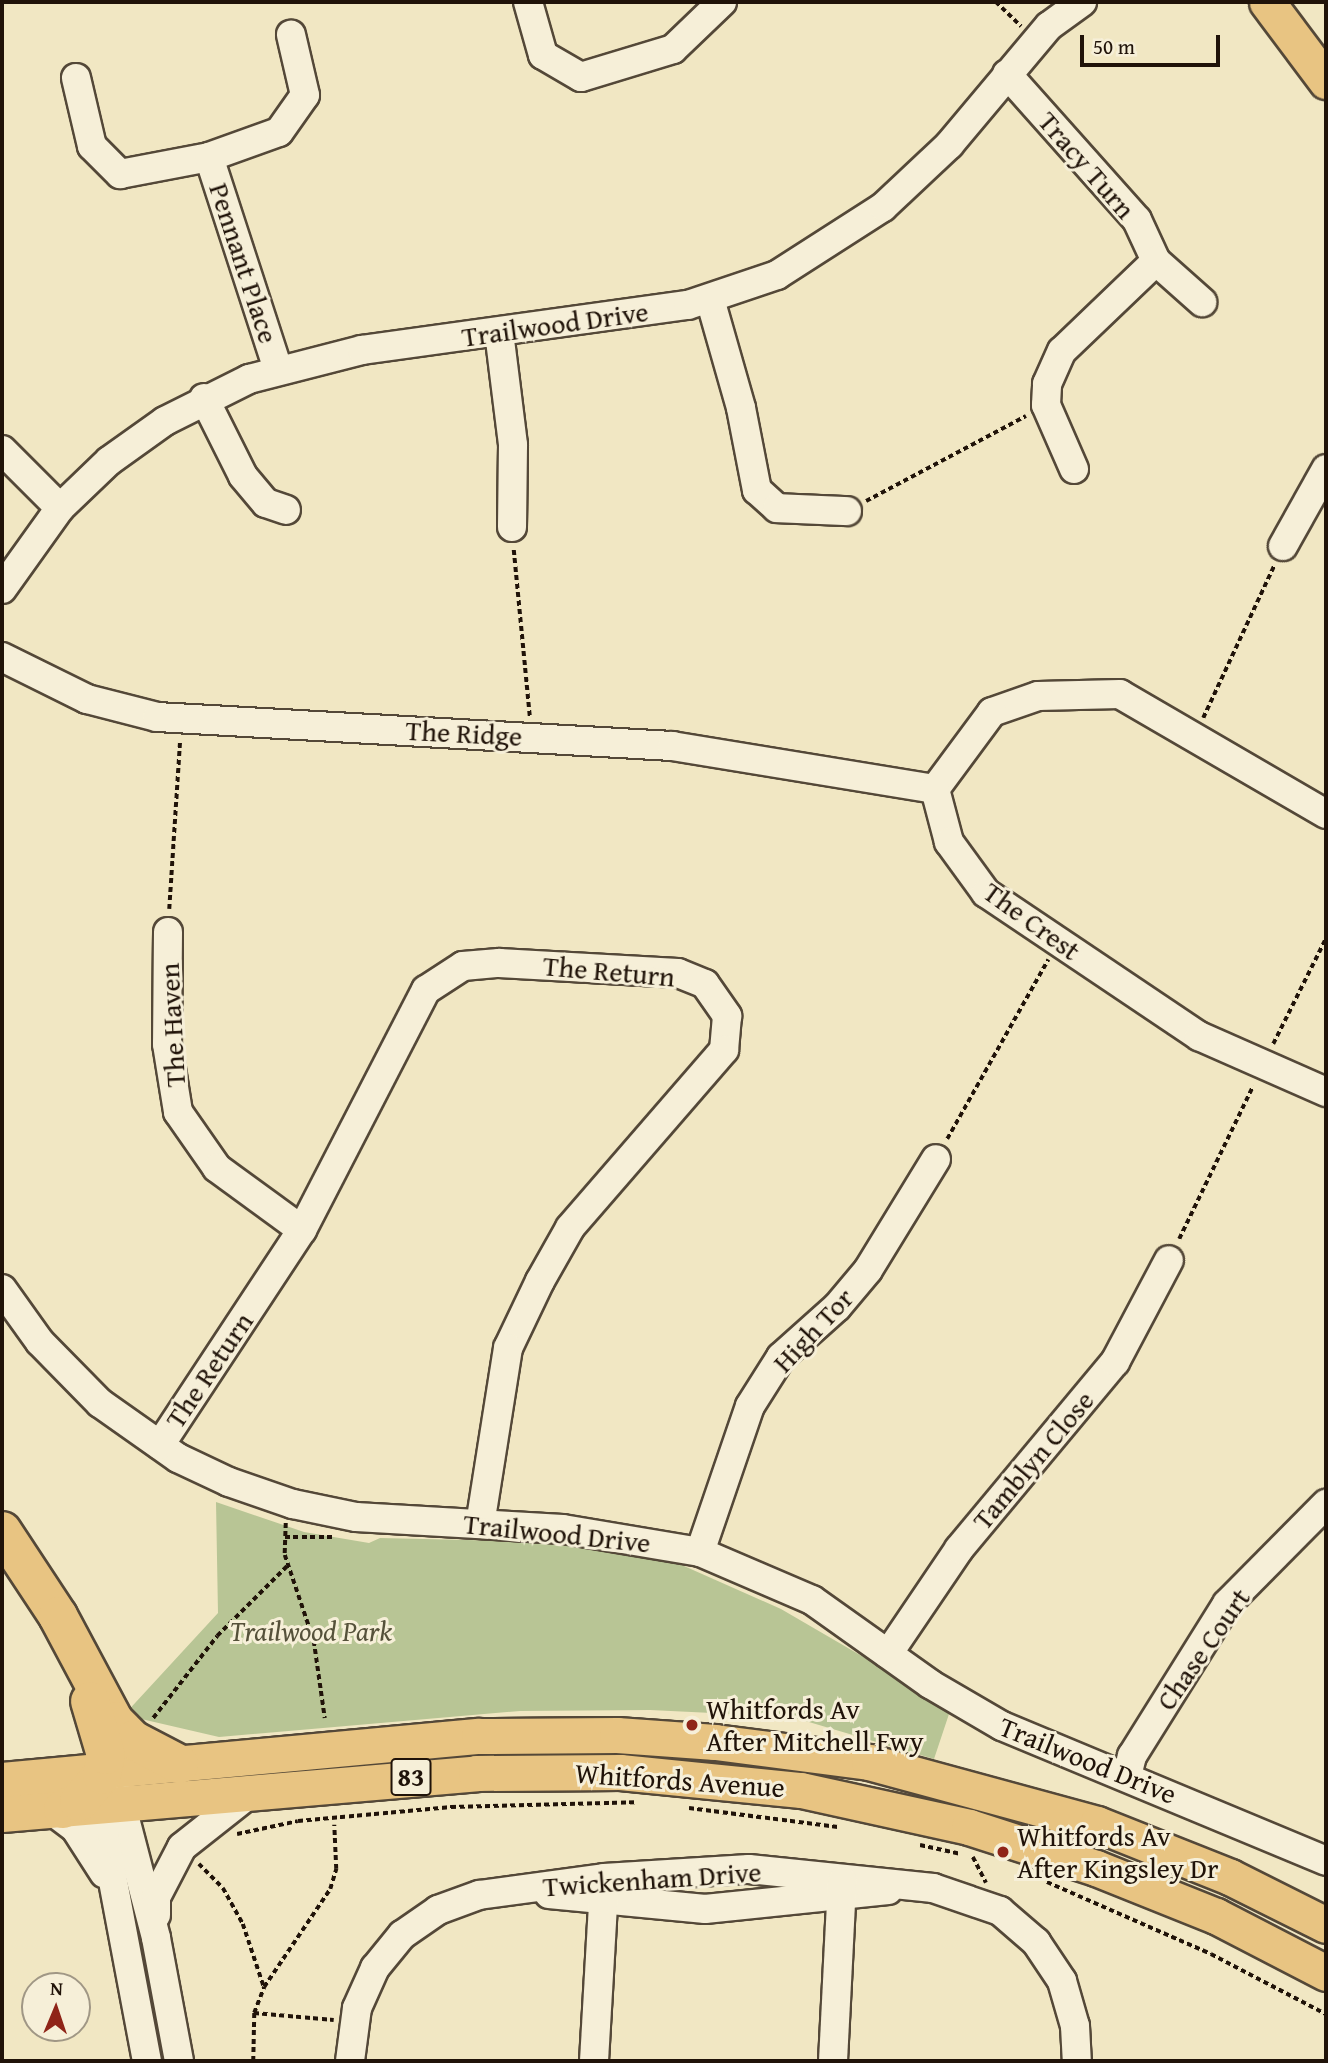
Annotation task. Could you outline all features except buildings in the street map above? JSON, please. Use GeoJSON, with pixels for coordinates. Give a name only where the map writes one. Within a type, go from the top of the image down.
{"type":"FeatureCollection","features":[{"type":"Feature","properties":{"kind":"highway"},"geometry":{"type":"LineString","coordinates":[[2,1531],[74,1646],[114,1721],[133,1740],[168,1765]]}},
{"type":"Feature","properties":{"kind":"highway"},"geometry":{"type":"LineString","coordinates":[[74,1646],[100,1792]]}},
{"type":"Feature","properties":{"kind":"main road"},"geometry":{"type":"LineString","coordinates":[[1267,2],[1326,82]]}},
{"type":"Feature","properties":{"kind":"main road"},"geometry":{"type":"LineString","coordinates":[[1287,2],[1326,57]]}},
{"type":"Feature","properties":{"kind":"main road","name":"Whitfords Avenue"},"geometry":{"type":"LineString","coordinates":[[2,1814],[100,1792],[168,1765],[545,1733],[671,1738],[821,1754],[953,1781],[1097,1824],[1230,1877],[1326,1925]]}},
{"type":"Feature","properties":{"kind":"main road","name":"Whitfords Avenue"},"geometry":{"type":"LineString","coordinates":[[2,1780],[100,1792],[253,1791],[569,1771],[801,1790],[969,1827],[1096,1868],[1216,1916],[1326,1973]]}},
{"type":"Feature","properties":{"kind":"street"},"geometry":{"type":"LineString","coordinates":[[528,2],[543,55],[581,77],[673,49],[722,2]]}},
{"type":"Feature","properties":{"kind":"street","name":"Trailwood Drive"},"geometry":{"type":"LineString","coordinates":[[2,589],[60,508],[136,440],[204,398],[278,369],[362,350],[710,299],[777,275],[883,207],[949,145],[1049,26],[1082,2]]}},
{"type":"Feature","properties":{"kind":"street","name":"Pennant Place"},"geometry":{"type":"LineString","coordinates":[[76,78],[92,146],[120,174],[209,157],[279,132],[305,95],[291,36]]}},
{"type":"Feature","properties":{"kind":"street","name":"Tracy Turn"},"geometry":{"type":"LineString","coordinates":[[1007,74],[1137,220],[1156,261],[1202,302]]}},
{"type":"Feature","properties":{"kind":"street","name":"Pennant Place"},"geometry":{"type":"LineString","coordinates":[[209,157],[278,369]]}},
{"type":"Feature","properties":{"kind":"street"},"geometry":{"type":"LineString","coordinates":[[1074,469],[1046,405],[1047,384],[1062,351],[1156,261]]}},
{"type":"Feature","properties":{"kind":"street"},"geometry":{"type":"LineString","coordinates":[[710,299],[741,408],[757,490],[776,508],[847,511]]}},
{"type":"Feature","properties":{"kind":"street"},"geometry":{"type":"LineString","coordinates":[[499,332],[513,445],[512,527]]}},
{"type":"Feature","properties":{"kind":"street"},"geometry":{"type":"LineString","coordinates":[[204,398],[243,476],[266,503],[286,510]]}},
{"type":"Feature","properties":{"kind":"street"},"geometry":{"type":"LineString","coordinates":[[2,450],[60,508]]}},
{"type":"Feature","properties":{"kind":"street"},"geometry":{"type":"LineString","coordinates":[[1283,546],[1326,469]]}},
{"type":"Feature","properties":{"kind":"street","name":"The Ridge"},"geometry":{"type":"LineString","coordinates":[[2,657],[110,707],[182,719],[532,736],[672,746],[935,789]]}},
{"type":"Feature","properties":{"kind":"street"},"geometry":{"type":"LineString","coordinates":[[935,789],[992,712],[1038,696],[1120,694],[1195,735],[1326,814]]}},
{"type":"Feature","properties":{"kind":"street","name":"The Crest"},"geometry":{"type":"LineString","coordinates":[[935,789],[949,842],[986,893],[1199,1036],[1326,1092]]}},
{"type":"Feature","properties":{"kind":"street","name":"The Haven"},"geometry":{"type":"LineString","coordinates":[[168,932],[167,1044],[178,1112],[217,1168],[302,1230]]}},
{"type":"Feature","properties":{"kind":"street","name":"The Return"},"geometry":{"type":"LineString","coordinates":[[160,1445],[302,1230],[426,990],[463,966],[499,963],[678,974],[705,984],[727,1016],[724,1050],[570,1228],[535,1292],[509,1348],[480,1524]]}},
{"type":"Feature","properties":{"kind":"street","name":"High Tor"},"geometry":{"type":"LineString","coordinates":[[700,1552],[750,1406],[781,1357],[837,1307],[868,1270],[936,1159]]}},
{"type":"Feature","properties":{"kind":"street","name":"Tamblyn Close"},"geometry":{"type":"LineString","coordinates":[[888,1654],[958,1549],[1115,1362],[1169,1260]]}},
{"type":"Feature","properties":{"kind":"street","name":"Trailwood Drive"},"geometry":{"type":"LineString","coordinates":[[2,1289],[68,1375],[160,1445],[229,1482],[293,1504],[356,1517],[608,1533],[700,1552],[811,1600],[973,1712],[1326,1861]]}},
{"type":"Feature","properties":{"kind":"street","name":"Chase Court"},"geometry":{"type":"LineString","coordinates":[[1127,1776],[1132,1756],[1227,1604],[1326,1504]]}},
{"type":"Feature","properties":{"kind":"street"},"geometry":{"type":"LineString","coordinates":[[156,1938],[156,1896],[167,1869],[186,1842],[253,1791]]}},
{"type":"Feature","properties":{"kind":"street"},"geometry":{"type":"LineString","coordinates":[[100,1792],[75,1828],[113,1887]]}},
{"type":"Feature","properties":{"kind":"street"},"geometry":{"type":"LineString","coordinates":[[100,1792],[102,1823],[113,1887],[147,2061]]}},
{"type":"Feature","properties":{"kind":"street"},"geometry":{"type":"LineString","coordinates":[[100,1792],[156,1938],[180,2061]]}},
{"type":"Feature","properties":{"kind":"street","name":"Twickenham Drive"},"geometry":{"type":"LineString","coordinates":[[603,1891],[712,1869],[842,1886],[910,1886],[979,1900],[1036,1942],[1070,2003],[1077,2061]]}},
{"type":"Feature","properties":{"kind":"street"},"geometry":{"type":"LineString","coordinates":[[833,2061],[842,1886]]}},
{"type":"Feature","properties":{"kind":"street","name":"Twickenham Drive"},"geometry":{"type":"LineString","coordinates":[[350,2061],[360,1997],[395,1943],[448,1905],[519,1890],[603,1891],[705,1909],[842,1886]]}},
{"type":"Feature","properties":{"kind":"street"},"geometry":{"type":"LineString","coordinates":[[594,2061],[603,1891]]}},
{"type":"Feature","properties":{"kind":"path"},"geometry":{"type":"LineString","coordinates":[[996,2],[1023,27]]}},
{"type":"Feature","properties":{"kind":"path"},"geometry":{"type":"LineString","coordinates":[[1014,37],[1029,20]]}},
{"type":"Feature","properties":{"kind":"path"},"geometry":{"type":"LineString","coordinates":[[847,511],[1046,405]]}},
{"type":"Feature","properties":{"kind":"path"},"geometry":{"type":"LineString","coordinates":[[512,527],[532,736]]}},
{"type":"Feature","properties":{"kind":"path"},"geometry":{"type":"LineString","coordinates":[[1195,735],[1283,546]]}},
{"type":"Feature","properties":{"kind":"path"},"geometry":{"type":"LineString","coordinates":[[168,932],[182,719]]}},
{"type":"Feature","properties":{"kind":"path"},"geometry":{"type":"LineString","coordinates":[[1169,1260],[1326,938]]}},
{"type":"Feature","properties":{"kind":"path"},"geometry":{"type":"LineString","coordinates":[[936,1159],[1058,942]]}},
{"type":"Feature","properties":{"kind":"path"},"geometry":{"type":"LineString","coordinates":[[280,1515],[286,1522],[288,1565],[314,1640],[325,1718]]}},
{"type":"Feature","properties":{"kind":"path"},"geometry":{"type":"LineString","coordinates":[[285,1537],[339,1537]]}},
{"type":"Feature","properties":{"kind":"path"},"geometry":{"type":"LineString","coordinates":[[146,1727],[217,1636],[288,1565]]}},
{"type":"Feature","properties":{"kind":"path"},"geometry":{"type":"LineString","coordinates":[[228,1836],[298,1821],[536,1804]]}},
{"type":"Feature","properties":{"kind":"path"},"geometry":{"type":"LineString","coordinates":[[253,2061],[254,2012],[264,1987],[330,1889],[336,1869],[334,1825]]}},
{"type":"Feature","properties":{"kind":"path"},"geometry":{"type":"LineString","coordinates":[[193,1858],[223,1888],[243,1924],[264,1987]]}},
{"type":"Feature","properties":{"kind":"path"},"geometry":{"type":"LineString","coordinates":[[254,2012],[337,2020],[337,2034]]}},
{"type":"Feature","properties":{"kind":"green space","name":"Trailwood Park"},"geometry":{"type":"Polygon","coordinates":[[[216,1502],[304,1532],[369,1543],[380,1538],[551,1542],[666,1558],[781,1609],[951,1708],[934,1759],[792,1717],[650,1710],[520,1711],[219,1737],[124,1715],[218,1613],[216,1502]]]}},
{"type":"Feature","properties":{"kind":"place","name":"Whitfords Av After Mitchell Fwy"},"geometry":{"type":"Point","coordinates":[692,1725]}},
{"type":"Feature","properties":{"kind":"place","name":"Whitfords Av After Kingsley Dr"},"geometry":{"type":"Point","coordinates":[1003,1852]}}]}
